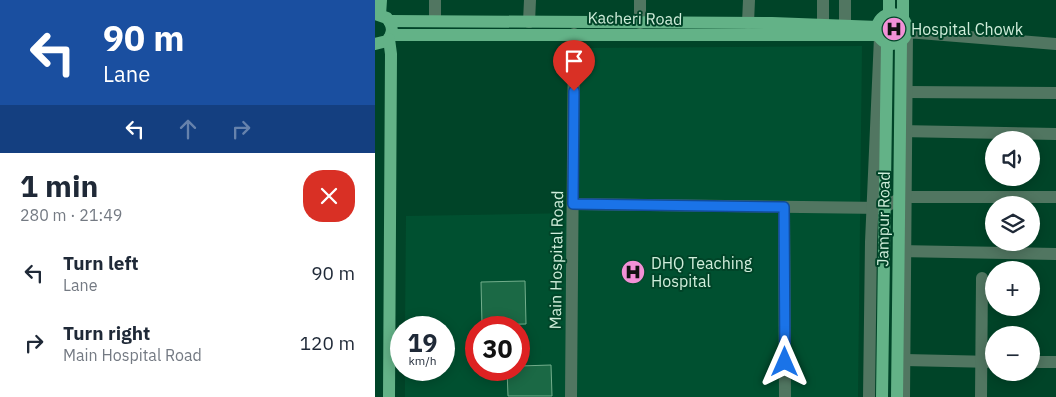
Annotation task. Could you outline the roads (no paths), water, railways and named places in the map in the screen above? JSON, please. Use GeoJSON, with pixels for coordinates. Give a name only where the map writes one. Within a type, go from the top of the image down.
{"type":"FeatureCollection","features":[{"type":"Feature","properties":{"kind":"main road"},"geometry":{"type":"LineString","coordinates":[[381,0],[382,17],[392,27],[390,37],[389,397]]}},
{"type":"Feature","properties":{"kind":"main road"},"geometry":{"type":"LineString","coordinates":[[889,0],[889,15]]}},
{"type":"Feature","properties":{"kind":"main road"},"geometry":{"type":"LineString","coordinates":[[903,0],[903,19],[906,23],[904,37],[892,44],[881,35],[881,20],[889,15],[903,19]]}},
{"type":"Feature","properties":{"kind":"main road","name":"Kacheri Road"},"geometry":{"type":"LineString","coordinates":[[382,17],[435,21],[748,23],[845,26],[881,35]]}},
{"type":"Feature","properties":{"kind":"main road","name":"Kacheri Road"},"geometry":{"type":"LineString","coordinates":[[375,44],[382,44],[390,37],[574,34],[881,35]]}},
{"type":"Feature","properties":{"kind":"main road","name":"Jampur Road"},"geometry":{"type":"LineString","coordinates":[[881,35],[878,208],[882,397]]}},
{"type":"Feature","properties":{"kind":"main road","name":"Jampur Road"},"geometry":{"type":"LineString","coordinates":[[897,397],[902,251],[904,37]]}},
{"type":"Feature","properties":{"kind":"street"},"geometry":{"type":"LineString","coordinates":[[435,0],[435,21]]}},
{"type":"Feature","properties":{"kind":"street"},"geometry":{"type":"LineString","coordinates":[[529,22],[530,0]]}},
{"type":"Feature","properties":{"kind":"street"},"geometry":{"type":"LineString","coordinates":[[640,0],[640,23]]}},
{"type":"Feature","properties":{"kind":"street"},"geometry":{"type":"LineString","coordinates":[[748,23],[749,0]]}},
{"type":"Feature","properties":{"kind":"street"},"geometry":{"type":"LineString","coordinates":[[823,0],[823,26]]}},
{"type":"Feature","properties":{"kind":"street"},"geometry":{"type":"LineString","coordinates":[[845,0],[845,26]]}},
{"type":"Feature","properties":{"kind":"street","name":"Main Hospital Road"},"geometry":{"type":"LineString","coordinates":[[571,397],[574,34]]}},
{"type":"Feature","properties":{"kind":"street"},"geometry":{"type":"LineString","coordinates":[[1056,44],[904,37],[907,92],[903,132],[1056,134]]}},
{"type":"Feature","properties":{"kind":"street"},"geometry":{"type":"LineString","coordinates":[[907,92],[1056,93]]}},
{"type":"Feature","properties":{"kind":"street"},"geometry":{"type":"LineString","coordinates":[[573,204],[878,208],[903,198],[1056,197]]}},
{"type":"Feature","properties":{"kind":"street"},"geometry":{"type":"LineString","coordinates":[[784,207],[785,397]]}},
{"type":"Feature","properties":{"kind":"street"},"geometry":{"type":"LineString","coordinates":[[869,397],[878,208]]}},
{"type":"Feature","properties":{"kind":"street"},"geometry":{"type":"LineString","coordinates":[[904,397],[905,360],[902,251],[1056,254]]}},
{"type":"Feature","properties":{"kind":"street"},"geometry":{"type":"LineString","coordinates":[[982,278],[985,328]]}},
{"type":"Feature","properties":{"kind":"street"},"geometry":{"type":"LineString","coordinates":[[905,360],[985,362]]}},
{"type":"Feature","properties":{"kind":"street"},"geometry":{"type":"LineString","coordinates":[[1040,362],[1056,362]]}},
{"type":"Feature","properties":{"kind":"street"},"geometry":{"type":"LineString","coordinates":[[981,397],[985,374]]}},
{"type":"Feature","properties":{"kind":"place","name":"Hospital Chowk"},"geometry":{"type":"Point","coordinates":[894,29]}},
{"type":"Feature","properties":{"kind":"place","name":"DHQ Teaching Hospital"},"geometry":{"type":"Point","coordinates":[633,272]}}]}
